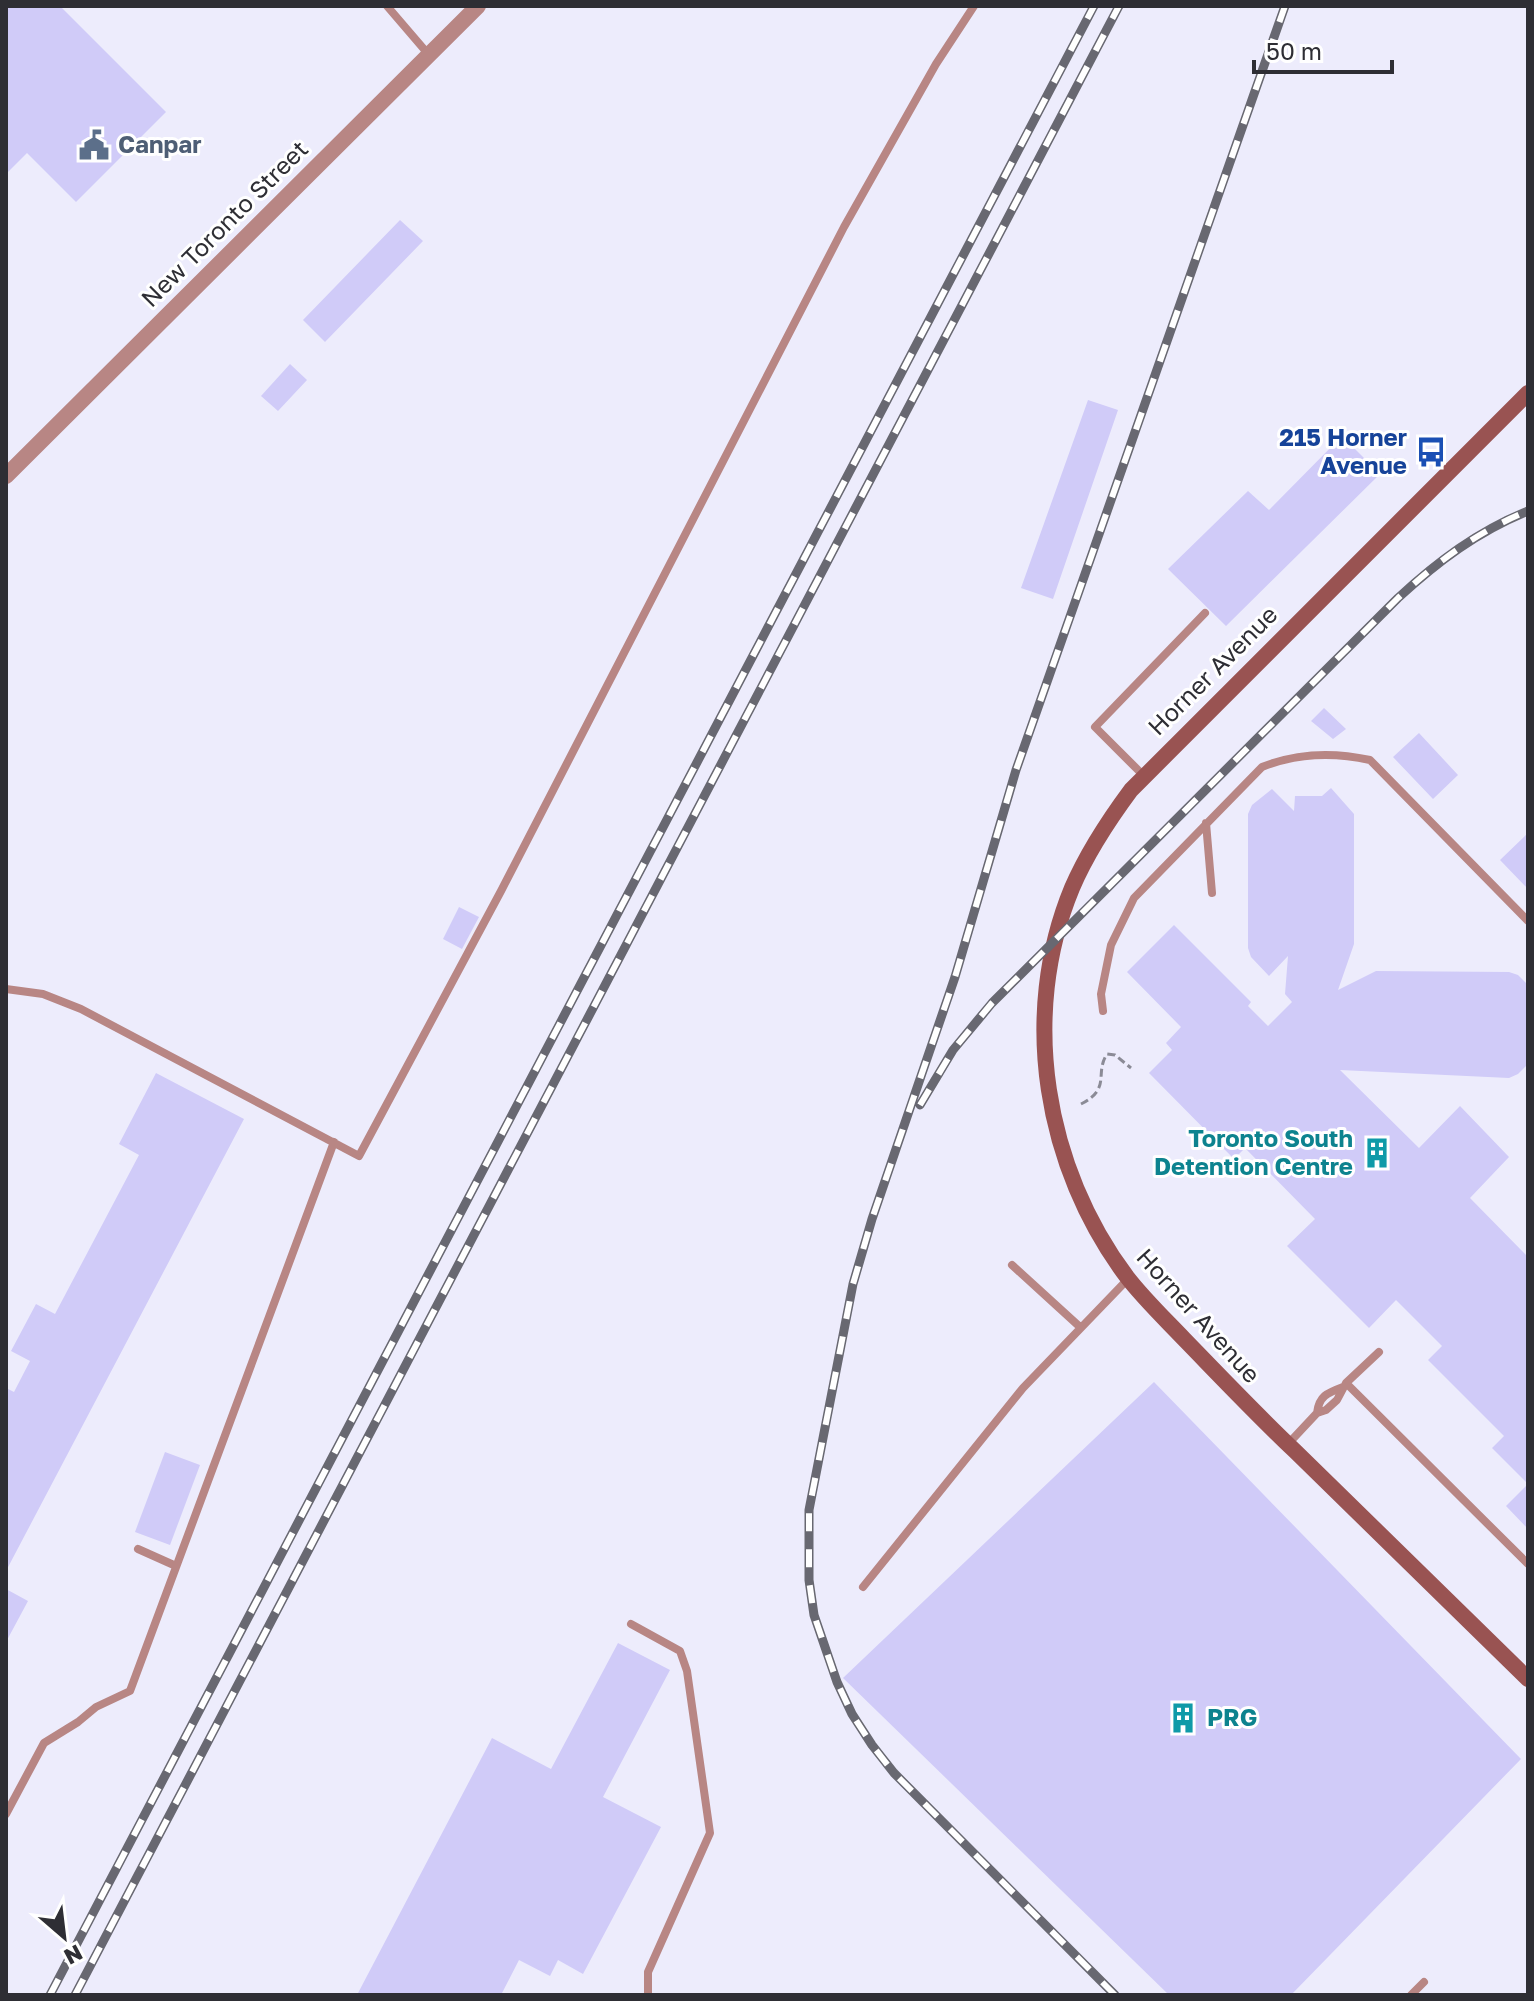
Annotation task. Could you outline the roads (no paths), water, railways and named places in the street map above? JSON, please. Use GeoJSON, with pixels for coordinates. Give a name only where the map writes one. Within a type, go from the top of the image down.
{"type":"FeatureCollection","features":[{"type":"Feature","properties":{"kind":"main road","name":"Horner Avenue"},"geometry":{"type":"LineString","coordinates":[[1528,393],[1143,775],[1113,814],[1072,890],[1049,973],[1045,1009],[1049,1092],[1071,1179],[1104,1244],[1128,1279],[1287,1444],[1528,1679]]}},
{"type":"Feature","properties":{"kind":"street","name":"New Toronto Street"},"geometry":{"type":"LineString","coordinates":[[6,476],[478,6]]}},
{"type":"Feature","properties":{"kind":"lane"},"geometry":{"type":"LineString","coordinates":[[387,6],[429,55]]}},
{"type":"Feature","properties":{"kind":"lane"},"geometry":{"type":"LineString","coordinates":[[6,989],[43,994],[81,1009],[359,1156],[501,891],[844,227],[936,64],[974,6]]}},
{"type":"Feature","properties":{"kind":"lane"},"geometry":{"type":"LineString","coordinates":[[1143,775],[1095,727],[1205,613]]}},
{"type":"Feature","properties":{"kind":"lane"},"geometry":{"type":"LineString","coordinates":[[1103,1011],[1101,994],[1111,945],[1134,898],[1262,767],[1289,756],[1352,756],[1370,760],[1528,921]]}},
{"type":"Feature","properties":{"kind":"lane"},"geometry":{"type":"LineString","coordinates":[[1206,823],[1212,893]]}},
{"type":"Feature","properties":{"kind":"lane"},"geometry":{"type":"LineString","coordinates":[[6,1814],[44,1743],[96,1707],[130,1691],[334,1142]]}},
{"type":"Feature","properties":{"kind":"lane"},"geometry":{"type":"LineString","coordinates":[[1012,1265],[1080,1327]]}},
{"type":"Feature","properties":{"kind":"lane"},"geometry":{"type":"LineString","coordinates":[[863,1587],[1023,1388],[1128,1279]]}},
{"type":"Feature","properties":{"kind":"lane"},"geometry":{"type":"LineString","coordinates":[[1287,1444],[1317,1413],[1337,1400],[1344,1385],[1379,1352]]}},
{"type":"Feature","properties":{"kind":"lane"},"geometry":{"type":"LineString","coordinates":[[1344,1385],[1528,1564]]}},
{"type":"Feature","properties":{"kind":"lane"},"geometry":{"type":"LineString","coordinates":[[138,1549],[176,1566]]}},
{"type":"Feature","properties":{"kind":"lane"},"geometry":{"type":"LineString","coordinates":[[631,1624],[680,1651],[687,1671],[710,1833],[648,1972],[648,1995]]}},
{"type":"Feature","properties":{"kind":"lane"},"geometry":{"type":"LineString","coordinates":[[1411,1995],[1424,1982]]}},
{"type":"Feature","properties":{"kind":"railway"},"geometry":{"type":"LineString","coordinates":[[50,1995],[1094,6]]}},
{"type":"Feature","properties":{"kind":"railway"},"geometry":{"type":"LineString","coordinates":[[75,1995],[1119,6]]}},
{"type":"Feature","properties":{"kind":"railway"},"geometry":{"type":"LineString","coordinates":[[1115,1995],[894,1773],[852,1714],[837,1682],[814,1615],[809,1580],[809,1510],[853,1284],[872,1219],[955,977],[1016,770],[1285,6]]}},
{"type":"Feature","properties":{"kind":"railway"},"geometry":{"type":"LineString","coordinates":[[920,1105],[953,1050],[992,1003],[1398,598],[1459,548],[1528,511]]}},
{"type":"Feature","properties":{"kind":"place","name":"Canpar"},"geometry":{"type":"Point","coordinates":[94,145]}},
{"type":"Feature","properties":{"kind":"place","name":"215 Horner Avenue"},"geometry":{"type":"Point","coordinates":[1431,452]}},
{"type":"Feature","properties":{"kind":"place","name":"Toronto South Detention Centre"},"geometry":{"type":"Point","coordinates":[1377,1153]}},
{"type":"Feature","properties":{"kind":"place","name":"PRG"},"geometry":{"type":"Point","coordinates":[1183,1718]}}]}
